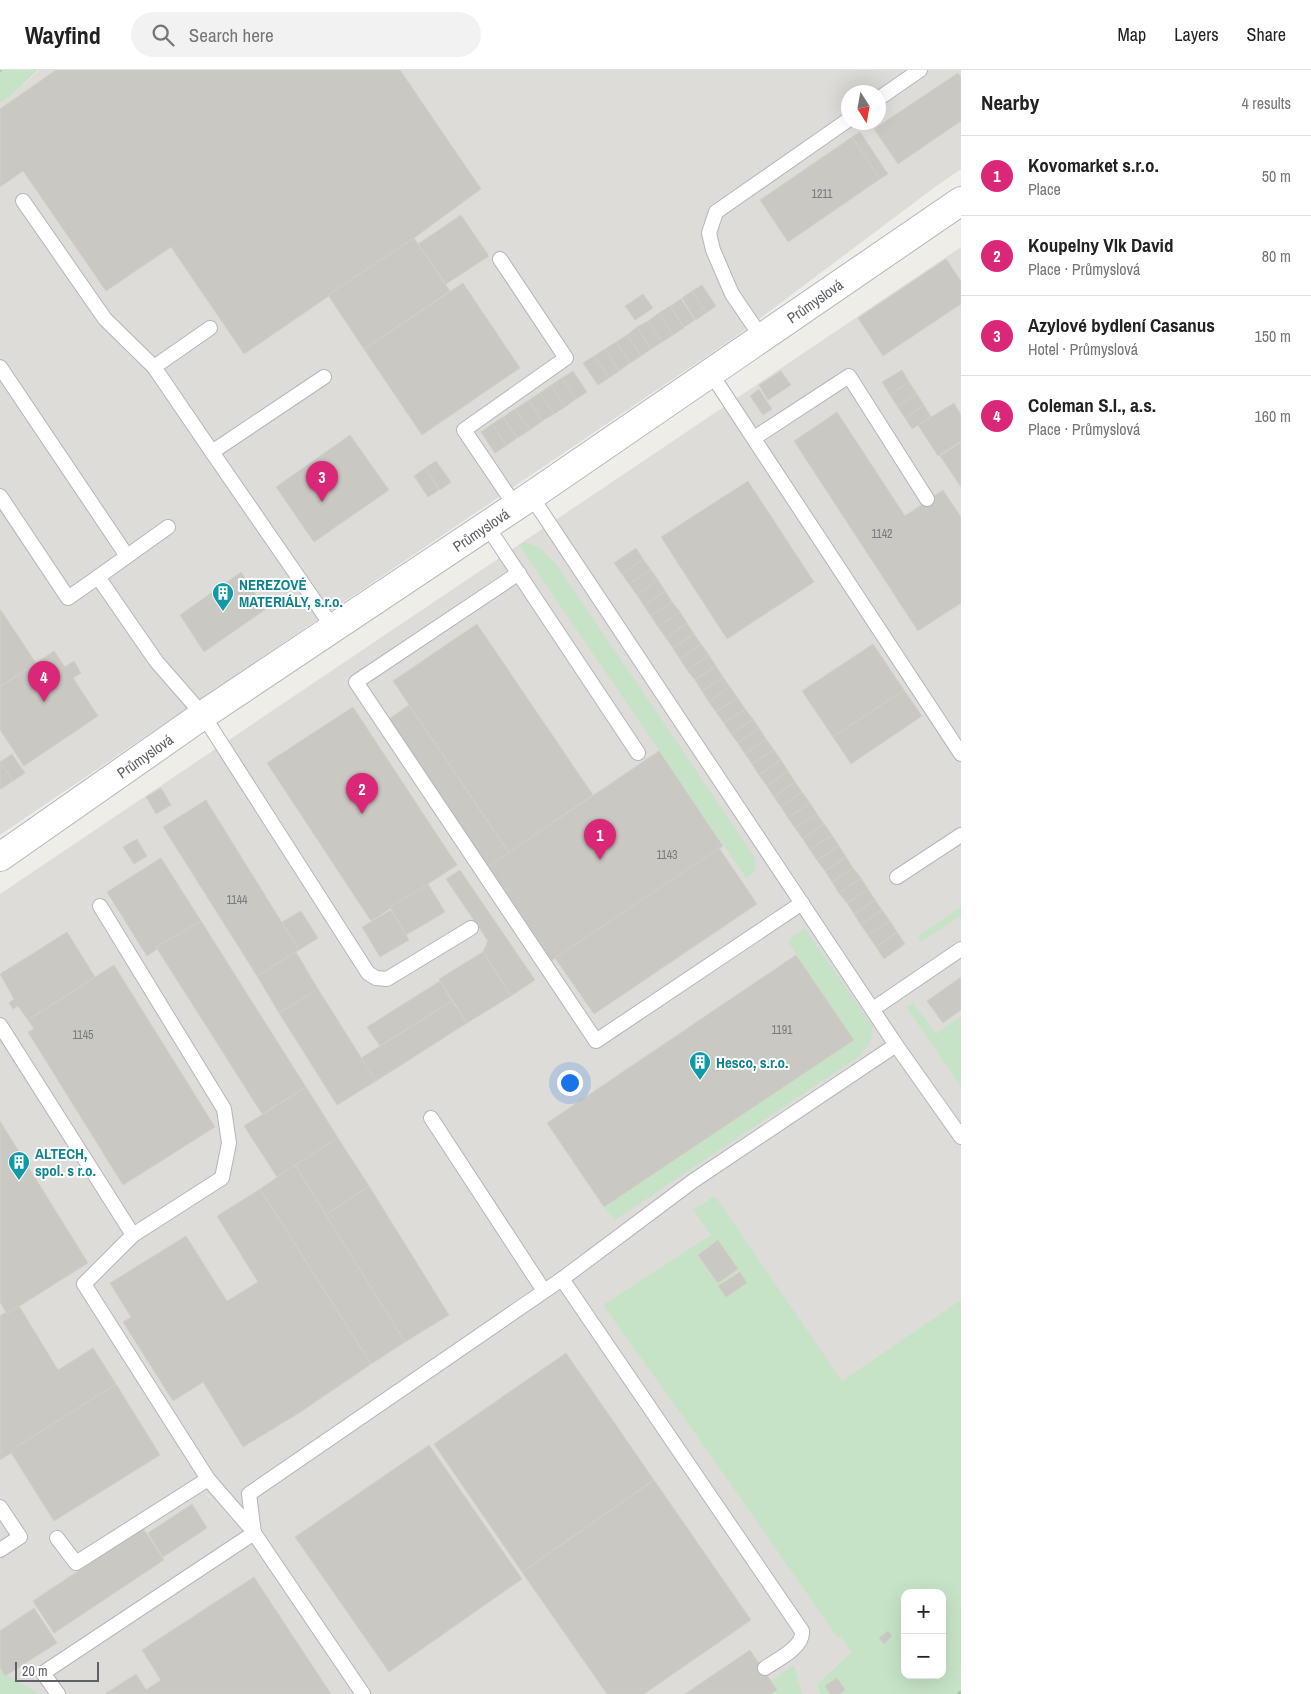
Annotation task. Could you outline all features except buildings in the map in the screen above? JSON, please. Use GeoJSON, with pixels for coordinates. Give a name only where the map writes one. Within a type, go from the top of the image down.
{"type":"FeatureCollection","features":[{"type":"Feature","properties":{"kind":"street","name":"Průmyslová"},"geometry":{"type":"LineString","coordinates":[[0,857],[203,715],[523,502],[961,201]]}},
{"type":"Feature","properties":{"kind":"lane"},"geometry":{"type":"LineString","coordinates":[[886,93],[920,70]]}},
{"type":"Feature","properties":{"kind":"lane"},"geometry":{"type":"LineString","coordinates":[[762,338],[732,294],[712,250],[709,233],[716,212],[841,125]]}},
{"type":"Feature","properties":{"kind":"lane"},"geometry":{"type":"LineString","coordinates":[[23,201],[105,319],[154,367],[334,629]]}},
{"type":"Feature","properties":{"kind":"lane"},"geometry":{"type":"LineString","coordinates":[[500,259],[566,358],[464,430],[523,502],[802,903],[896,1045],[961,1137]]}},
{"type":"Feature","properties":{"kind":"lane"},"geometry":{"type":"LineString","coordinates":[[154,367],[210,328]]}},
{"type":"Feature","properties":{"kind":"lane"},"geometry":{"type":"LineString","coordinates":[[0,367],[127,556]]}},
{"type":"Feature","properties":{"kind":"lane"},"geometry":{"type":"LineString","coordinates":[[710,372],[960,749]]}},
{"type":"Feature","properties":{"kind":"lane"},"geometry":{"type":"LineString","coordinates":[[754,438],[849,376],[927,499]]}},
{"type":"Feature","properties":{"kind":"lane"},"geometry":{"type":"LineString","coordinates":[[212,452],[324,377]]}},
{"type":"Feature","properties":{"kind":"lane"},"geometry":{"type":"LineString","coordinates":[[0,496],[68,598],[168,527]]}},
{"type":"Feature","properties":{"kind":"lane"},"geometry":{"type":"LineString","coordinates":[[487,526],[638,753]]}},
{"type":"Feature","properties":{"kind":"lane"},"geometry":{"type":"LineString","coordinates":[[519,573],[356,682],[596,1041],[802,903]]}},
{"type":"Feature","properties":{"kind":"lane"},"geometry":{"type":"LineString","coordinates":[[98,577],[156,661],[203,715],[368,973],[376,978],[387,979],[471,928]]}},
{"type":"Feature","properties":{"kind":"lane"},"geometry":{"type":"LineString","coordinates":[[897,877],[961,835]]}},
{"type":"Feature","properties":{"kind":"lane"},"geometry":{"type":"LineString","coordinates":[[100,906],[224,1109],[229,1143],[222,1178],[133,1234],[84,1284],[208,1479],[254,1533],[363,1694]]}},
{"type":"Feature","properties":{"kind":"lane"},"geometry":{"type":"LineString","coordinates":[[873,1009],[961,949]]}},
{"type":"Feature","properties":{"kind":"lane"},"geometry":{"type":"LineString","coordinates":[[0,1025],[133,1234]]}},
{"type":"Feature","properties":{"kind":"lane"},"geometry":{"type":"LineString","coordinates":[[254,1533],[249,1494],[562,1279],[693,1181],[896,1045]]}},
{"type":"Feature","properties":{"kind":"lane"},"geometry":{"type":"LineString","coordinates":[[431,1118],[544,1291]]}},
{"type":"Feature","properties":{"kind":"lane"},"geometry":{"type":"LineString","coordinates":[[562,1279],[802,1631],[803,1636],[799,1645],[765,1668]]}},
{"type":"Feature","properties":{"kind":"lane"},"geometry":{"type":"LineString","coordinates":[[57,1538],[76,1563],[208,1479]]}},
{"type":"Feature","properties":{"kind":"lane"},"geometry":{"type":"LineString","coordinates":[[0,1507],[20,1537],[0,1550]]}},
{"type":"Feature","properties":{"kind":"lane"},"geometry":{"type":"LineString","coordinates":[[58,1694],[43,1673],[254,1533]]}},
{"type":"Feature","properties":{"kind":"shaded area"},"geometry":{"type":"Polygon","coordinates":[[[39,70],[961,70],[961,169],[738,335],[0,835],[0,103],[10,97],[39,70]]]}},
{"type":"Feature","properties":{"kind":"shaded area"},"geometry":{"type":"Polygon","coordinates":[[[961,247],[961,1567],[914,1589],[901,1589],[901,1614],[817,1684],[820,1694],[0,1694],[0,894],[961,247]]]}},
{"type":"Feature","properties":{"kind":"green space"},"geometry":{"type":"Polygon","coordinates":[[[0,70],[38,70],[10,97],[0,103],[0,70]]]}},
{"type":"Feature","properties":{"kind":"green space"},"geometry":{"type":"Polygon","coordinates":[[[524,542],[539,547],[556,564],[754,856],[755,869],[752,874],[746,878],[519,545],[524,542]]]}},
{"type":"Feature","properties":{"kind":"green space"},"geometry":{"type":"Polygon","coordinates":[[[961,907],[961,916],[921,942],[918,936],[961,907]]]}},
{"type":"Feature","properties":{"kind":"green space"},"geometry":{"type":"Polygon","coordinates":[[[805,928],[873,1027],[870,1043],[860,1056],[615,1220],[604,1207],[854,1040],[788,942],[805,928]]]}},
{"type":"Feature","properties":{"kind":"green space"},"geometry":{"type":"Polygon","coordinates":[[[913,1003],[936,1034],[961,1016],[961,1086],[906,1007],[913,1003]]]}},
{"type":"Feature","properties":{"kind":"green space"},"geometry":{"type":"Polygon","coordinates":[[[715,1196],[842,1381],[961,1300],[961,1694],[820,1694],[817,1684],[852,1652],[841,1636],[838,1638],[603,1305],[711,1235],[693,1210],[715,1196]]]}},
{"type":"Feature","properties":{"kind":"green space"},"geometry":{"type":"Polygon","coordinates":[[[794,1665],[802,1694],[751,1694],[794,1665]]]}},
{"type":"Feature","properties":{"kind":"green space"},"geometry":{"type":"Polygon","coordinates":[[[0,1671],[40,1694],[0,1694],[0,1671]]]}},
{"type":"Feature","properties":{"kind":"place","name":"Azylové bydlení Casanus"},"geometry":{"type":"Point","coordinates":[322,502]}},
{"type":"Feature","properties":{"kind":"place","name":"NEREZOVÉ MATERIÁLY, s.r.o."},"geometry":{"type":"Point","coordinates":[223,612]}},
{"type":"Feature","properties":{"kind":"place","name":"Coleman S.I., a.s."},"geometry":{"type":"Point","coordinates":[44,702]}},
{"type":"Feature","properties":{"kind":"place","name":"Koupelny Vlk David"},"geometry":{"type":"Point","coordinates":[362,814]}},
{"type":"Feature","properties":{"kind":"place","name":"Kovomarket s.r.o."},"geometry":{"type":"Point","coordinates":[600,860]}},
{"type":"Feature","properties":{"kind":"place","name":"Hesco, s.r.o."},"geometry":{"type":"Point","coordinates":[700,1081]}},
{"type":"Feature","properties":{"kind":"place","name":"ALTECH, spol. s r.o."},"geometry":{"type":"Point","coordinates":[19,1181]}}]}
